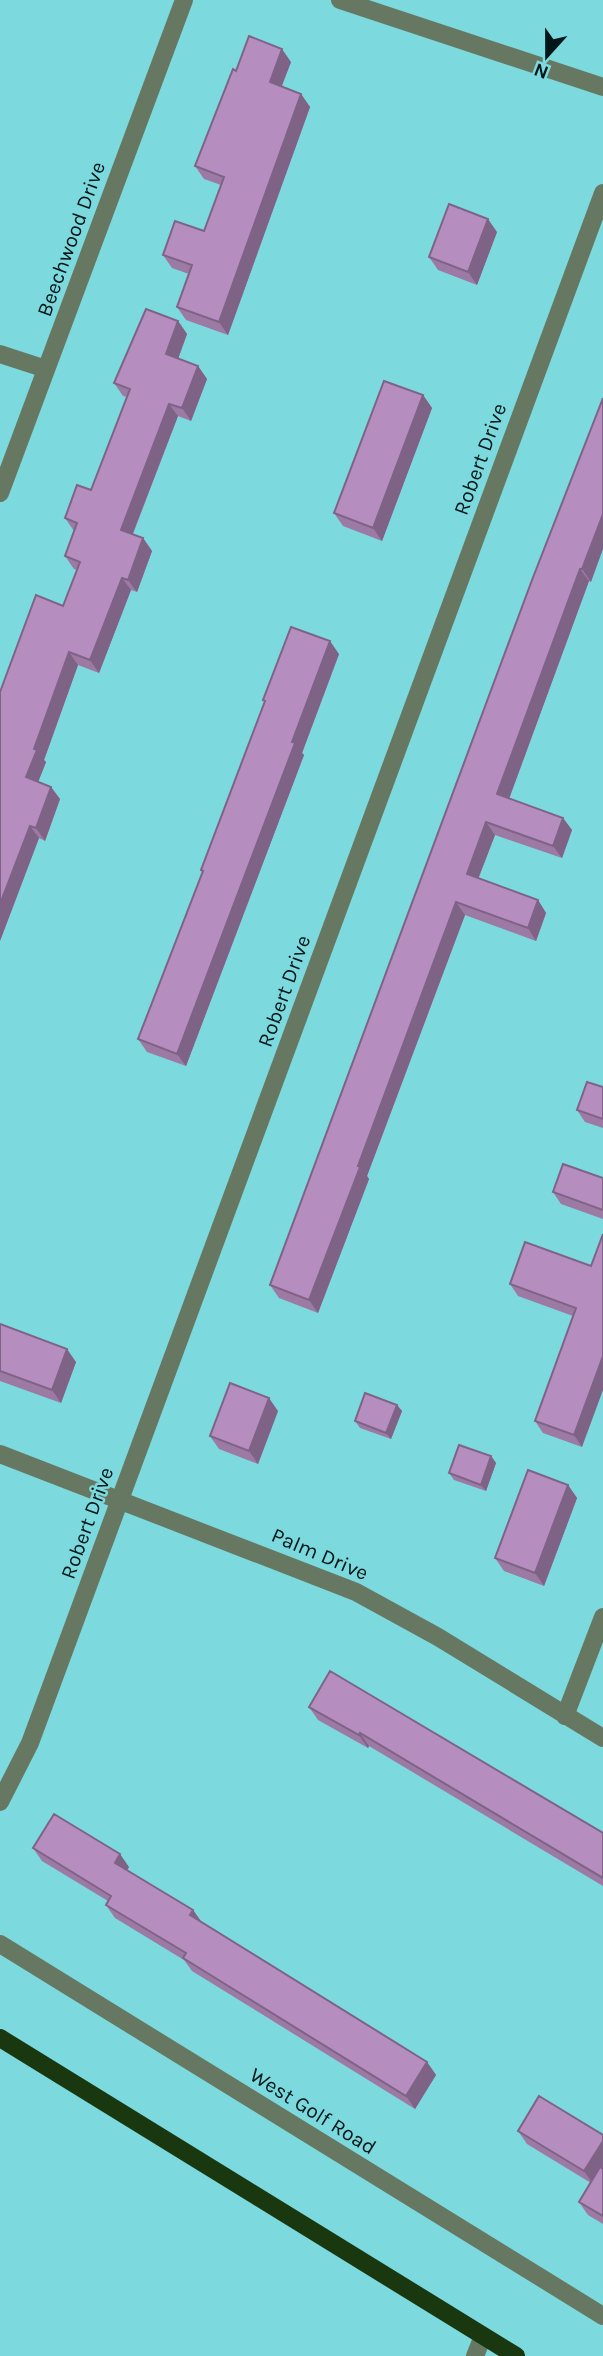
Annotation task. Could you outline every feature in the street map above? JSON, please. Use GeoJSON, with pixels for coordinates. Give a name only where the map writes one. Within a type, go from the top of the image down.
{"type":"FeatureCollection","features":[{"type":"Feature","properties":{"kind":"main road"},"geometry":{"type":"LineString","coordinates":[[0,2038],[516,2356]]}},
{"type":"Feature","properties":{"kind":"street","name":"Beechwood Drive"},"geometry":{"type":"LineString","coordinates":[[0,493],[184,0]]}},
{"type":"Feature","properties":{"kind":"street"},"geometry":{"type":"LineString","coordinates":[[340,0],[603,87]]}},
{"type":"Feature","properties":{"kind":"street","name":"Robert Drive"},"geometry":{"type":"LineString","coordinates":[[0,1802],[30,1743],[603,192]]}},
{"type":"Feature","properties":{"kind":"street"},"geometry":{"type":"LineString","coordinates":[[0,354],[46,369]]}},
{"type":"Feature","properties":{"kind":"street","name":"Palm Drive"},"geometry":{"type":"LineString","coordinates":[[0,1454],[356,1592],[438,1637],[603,1738]]}},
{"type":"Feature","properties":{"kind":"street"},"geometry":{"type":"LineString","coordinates":[[565,1716],[603,1617]]}},
{"type":"Feature","properties":{"kind":"street","name":"West Golf Road"},"geometry":{"type":"LineString","coordinates":[[0,1944],[603,2316]]}},
{"type":"Feature","properties":{"kind":"street"},"geometry":{"type":"LineString","coordinates":[[475,2356],[483,2336]]}},
{"type":"Feature","properties":{"kind":"building"},"geometry":{"type":"Polygon","coordinates":[[[249,36],[282,49],[270,82],[301,94],[219,322],[177,307],[192,265],[163,255],[175,221],[204,231],[224,177],[195,166],[233,69],[236,71],[249,36]]]}},
{"type":"Feature","properties":{"kind":"building"},"geometry":{"type":"Polygon","coordinates":[[[449,204],[488,219],[468,272],[429,257],[449,204]]]}},
{"type":"Feature","properties":{"kind":"building"},"geometry":{"type":"Polygon","coordinates":[[[146,309],[178,321],[166,354],[198,366],[182,408],[169,404],[121,530],[143,538],[128,580],[122,578],[90,660],[69,652],[26,777],[51,787],[36,828],[30,826],[0,904],[0,692],[36,595],[63,606],[80,562],[65,556],[77,523],[65,518],[77,485],[91,490],[130,389],[114,383],[146,309]]]}},
{"type":"Feature","properties":{"kind":"building"},"geometry":{"type":"Polygon","coordinates":[[[384,381],[423,395],[373,528],[334,513],[384,381]]]}},
{"type":"Feature","properties":{"kind":"building"},"geometry":{"type":"Polygon","coordinates":[[[603,398],[603,514],[497,794],[563,818],[553,846],[486,822],[467,874],[538,900],[528,928],[456,902],[309,1300],[270,1285],[532,580],[603,398]]]}},
{"type":"Feature","properties":{"kind":"building"},"geometry":{"type":"Polygon","coordinates":[[[291,627],[330,641],[292,742],[295,743],[177,1054],[138,1039],[203,871],[201,870],[291,627]]]}},
{"type":"Feature","properties":{"kind":"building"},"geometry":{"type":"Polygon","coordinates":[[[587,1082],[603,1087],[603,1119],[577,1110],[587,1082]]]}},
{"type":"Feature","properties":{"kind":"building"},"geometry":{"type":"Polygon","coordinates":[[[563,1164],[603,1178],[603,1210],[553,1192],[563,1164]]]}},
{"type":"Feature","properties":{"kind":"building"},"geometry":{"type":"Polygon","coordinates":[[[603,1234],[603,1356],[574,1435],[535,1421],[576,1308],[510,1284],[525,1242],[591,1266],[603,1234]]]}},
{"type":"Feature","properties":{"kind":"building"},"geometry":{"type":"Polygon","coordinates":[[[0,1324],[67,1349],[52,1390],[0,1371],[0,1324]]]}},
{"type":"Feature","properties":{"kind":"building"},"geometry":{"type":"Polygon","coordinates":[[[230,1383],[269,1398],[249,1451],[210,1436],[230,1383]]]}},
{"type":"Feature","properties":{"kind":"building"},"geometry":{"type":"Polygon","coordinates":[[[365,1393],[397,1405],[386,1433],[355,1421],[365,1393]]]}},
{"type":"Feature","properties":{"kind":"building"},"geometry":{"type":"Polygon","coordinates":[[[459,1445],[491,1456],[481,1485],[449,1473],[459,1445]]]}},
{"type":"Feature","properties":{"kind":"building"},"geometry":{"type":"Polygon","coordinates":[[[528,1470],[568,1485],[535,1573],[495,1558],[528,1470]]]}},
{"type":"Feature","properties":{"kind":"building"},"geometry":{"type":"Polygon","coordinates":[[[330,1671],[603,1833],[603,1878],[360,1733],[359,1735],[309,1707],[330,1671]]]}},
{"type":"Feature","properties":{"kind":"building"},"geometry":{"type":"Polygon","coordinates":[[[54,1814],[120,1854],[115,1863],[193,1910],[190,1915],[427,2062],[406,2096],[183,1958],[186,1953],[106,1905],[111,1896],[33,1848],[54,1814]]]}},
{"type":"Feature","properties":{"kind":"building"},"geometry":{"type":"Polygon","coordinates":[[[539,2096],[603,2135],[603,2141],[584,2171],[518,2131],[539,2096]]]}},
{"type":"Feature","properties":{"kind":"building"},"geometry":{"type":"Polygon","coordinates":[[[600,2167],[603,2169],[603,2216],[579,2202],[600,2167]]]}}]}
